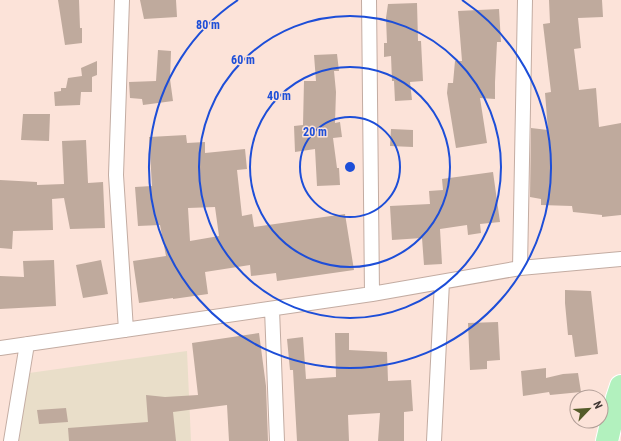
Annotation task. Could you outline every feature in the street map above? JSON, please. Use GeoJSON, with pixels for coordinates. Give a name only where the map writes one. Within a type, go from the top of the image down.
{"type":"FeatureCollection","features":[{"type":"Feature","properties":{"kind":"main road"},"geometry":{"type":"LineString","coordinates":[[607,441],[621,386]]}},
{"type":"Feature","properties":{"kind":"street"},"geometry":{"type":"LineString","coordinates":[[122,0],[116,175],[126,330]]}},
{"type":"Feature","properties":{"kind":"street"},"geometry":{"type":"LineString","coordinates":[[369,0],[372,294]]}},
{"type":"Feature","properties":{"kind":"street"},"geometry":{"type":"LineString","coordinates":[[520,268],[525,0]]}},
{"type":"Feature","properties":{"kind":"street"},"geometry":{"type":"LineString","coordinates":[[0,348],[372,294],[520,268],[621,259]]}},
{"type":"Feature","properties":{"kind":"street"},"geometry":{"type":"LineString","coordinates":[[434,441],[442,282]]}},
{"type":"Feature","properties":{"kind":"street"},"geometry":{"type":"LineString","coordinates":[[272,309],[276,441]]}},
{"type":"Feature","properties":{"kind":"street"},"geometry":{"type":"LineString","coordinates":[[11,441],[27,344]]}},
{"type":"Feature","properties":{"kind":"shaded area"},"geometry":{"type":"Polygon","coordinates":[[[187,351],[191,441],[19,441],[29,373],[187,351]]]}},
{"type":"Feature","properties":{"kind":"building"},"geometry":{"type":"Polygon","coordinates":[[[58,0],[79,0],[82,43],[65,45],[58,0]]]}},
{"type":"Feature","properties":{"kind":"building"},"geometry":{"type":"Polygon","coordinates":[[[140,0],[176,0],[177,17],[144,19],[140,0]]]}},
{"type":"Feature","properties":{"kind":"building"},"geometry":{"type":"Polygon","coordinates":[[[549,0],[602,0],[603,17],[578,18],[581,48],[574,49],[579,90],[596,88],[599,127],[621,123],[621,215],[602,217],[602,215],[573,212],[572,206],[541,205],[541,199],[530,197],[531,128],[548,130],[545,93],[551,92],[543,24],[550,23],[549,0]]]}},
{"type":"Feature","properties":{"kind":"building"},"geometry":{"type":"Polygon","coordinates":[[[417,3],[418,41],[421,41],[423,81],[410,82],[412,100],[395,101],[394,81],[392,81],[391,56],[384,57],[384,43],[387,43],[386,18],[388,4],[417,3]]]}},
{"type":"Feature","properties":{"kind":"building"},"geometry":{"type":"Polygon","coordinates":[[[499,9],[501,42],[497,42],[495,99],[480,98],[487,143],[456,148],[447,93],[448,83],[453,83],[455,61],[462,61],[458,11],[499,9]]]}},
{"type":"Feature","properties":{"kind":"building"},"geometry":{"type":"Polygon","coordinates":[[[158,50],[171,51],[170,79],[173,101],[143,105],[142,99],[130,98],[129,82],[156,81],[158,50]]]}},
{"type":"Feature","properties":{"kind":"building"},"geometry":{"type":"Polygon","coordinates":[[[337,54],[339,71],[334,71],[336,92],[335,123],[340,122],[342,137],[333,138],[337,168],[339,168],[340,185],[317,186],[315,149],[295,152],[294,126],[303,125],[304,81],[316,81],[314,55],[337,54]]]}},
{"type":"Feature","properties":{"kind":"building"},"geometry":{"type":"Polygon","coordinates":[[[97,61],[97,75],[92,77],[92,92],[81,92],[80,105],[55,106],[54,92],[61,91],[61,88],[66,88],[68,78],[82,76],[81,68],[97,61]]]}},
{"type":"Feature","properties":{"kind":"building"},"geometry":{"type":"Polygon","coordinates":[[[23,114],[50,114],[49,141],[21,140],[23,114]]]}},
{"type":"Feature","properties":{"kind":"building"},"geometry":{"type":"Polygon","coordinates":[[[391,129],[413,130],[413,147],[390,146],[391,129]]]}},
{"type":"Feature","properties":{"kind":"building"},"geometry":{"type":"Polygon","coordinates":[[[186,135],[187,143],[205,142],[205,153],[245,149],[247,169],[237,170],[242,216],[252,214],[254,227],[345,214],[354,270],[277,281],[276,273],[251,276],[250,265],[205,272],[208,294],[139,303],[133,261],[166,256],[160,225],[138,226],[135,187],[152,186],[149,137],[186,135]],[[215,207],[188,208],[190,241],[219,236],[215,207]]]}},
{"type":"Feature","properties":{"kind":"building"},"geometry":{"type":"Polygon","coordinates":[[[86,140],[88,183],[103,182],[105,228],[70,229],[64,198],[52,199],[53,230],[13,231],[12,249],[0,248],[0,180],[37,182],[37,185],[64,184],[62,141],[86,140]]]}},
{"type":"Feature","properties":{"kind":"building"},"geometry":{"type":"Polygon","coordinates":[[[493,172],[500,222],[480,224],[481,233],[468,235],[467,225],[440,229],[442,264],[424,265],[422,238],[392,240],[390,206],[430,204],[429,191],[443,190],[442,179],[493,172]]]}},
{"type":"Feature","properties":{"kind":"building"},"geometry":{"type":"Polygon","coordinates":[[[54,260],[56,306],[0,309],[0,276],[24,277],[23,261],[54,260]]]}},
{"type":"Feature","properties":{"kind":"building"},"geometry":{"type":"Polygon","coordinates":[[[101,260],[108,294],[83,298],[76,265],[101,260]]]}},
{"type":"Feature","properties":{"kind":"building"},"geometry":{"type":"Polygon","coordinates":[[[565,290],[591,291],[598,354],[575,357],[572,335],[568,335],[565,290]]]}},
{"type":"Feature","properties":{"kind":"building"},"geometry":{"type":"Polygon","coordinates":[[[498,322],[500,360],[487,361],[487,369],[470,370],[468,323],[498,322]]]}},
{"type":"Feature","properties":{"kind":"building"},"geometry":{"type":"Polygon","coordinates":[[[259,333],[266,386],[268,441],[229,441],[227,405],[173,412],[176,441],[69,441],[68,428],[148,422],[146,395],[165,397],[198,395],[192,343],[259,333]]]}},
{"type":"Feature","properties":{"kind":"building"},"geometry":{"type":"Polygon","coordinates":[[[335,333],[349,333],[349,350],[387,352],[388,381],[411,380],[413,411],[404,412],[404,441],[378,441],[380,413],[348,415],[349,441],[297,441],[293,370],[290,370],[287,339],[303,337],[306,379],[336,377],[335,333]]]}},
{"type":"Feature","properties":{"kind":"building"},"geometry":{"type":"Polygon","coordinates":[[[546,368],[546,378],[563,374],[578,373],[581,389],[569,389],[569,393],[550,395],[549,392],[523,396],[521,371],[546,368]]]}},
{"type":"Feature","properties":{"kind":"building"},"geometry":{"type":"Polygon","coordinates":[[[66,408],[68,422],[39,424],[37,410],[66,408]]]}}]}
